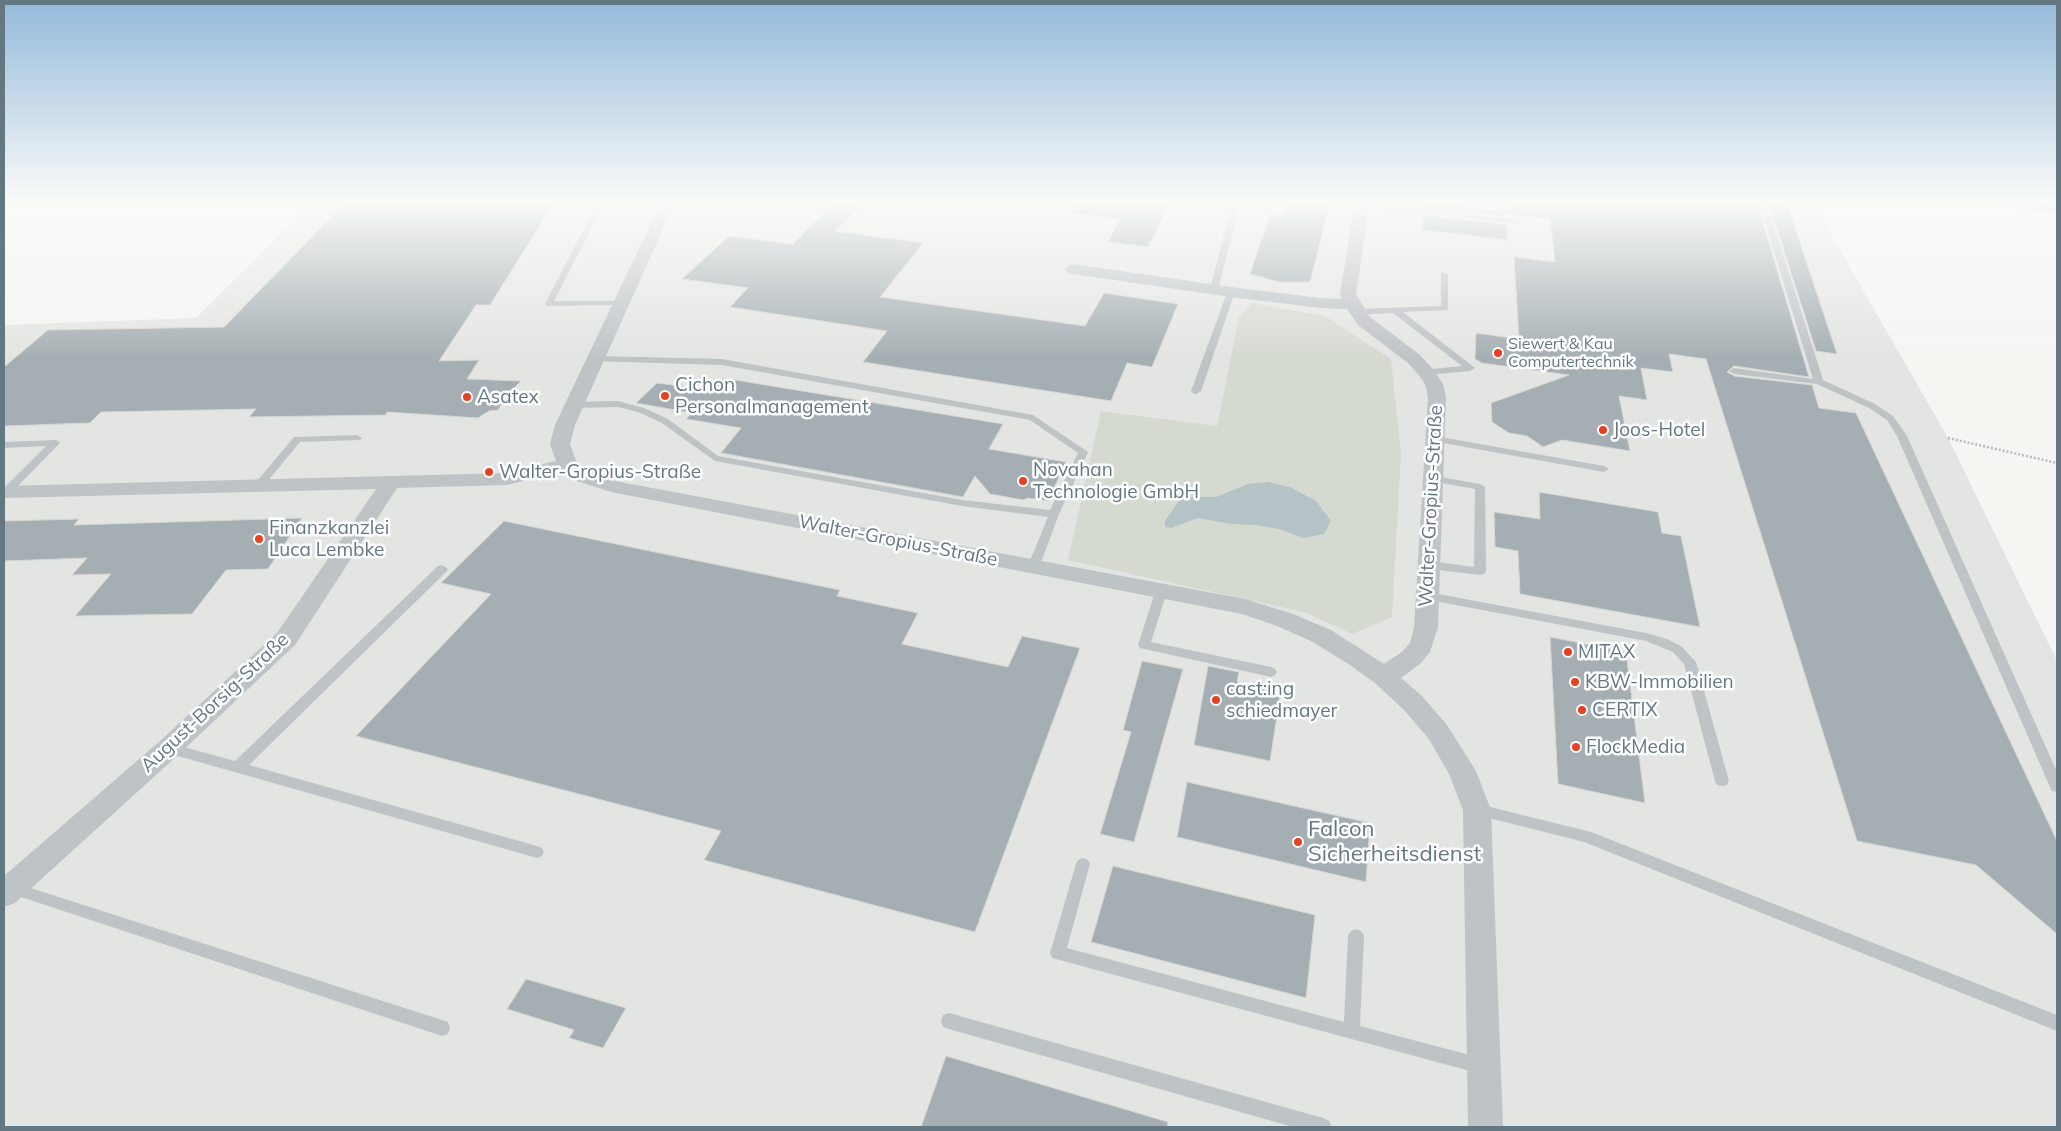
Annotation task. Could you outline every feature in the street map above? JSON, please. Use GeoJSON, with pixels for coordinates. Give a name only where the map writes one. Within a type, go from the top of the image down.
{"type":"FeatureCollection","features":[{"type":"Feature","properties":{"kind":"street"},"geometry":{"type":"LineString","coordinates":[[5,492],[507,479],[567,464],[560,444],[565,425],[645,253]]}},
{"type":"Feature","properties":{"kind":"street"},"geometry":{"type":"LineString","coordinates":[[1354,253],[1348,294],[1354,308]]}},
{"type":"Feature","properties":{"kind":"street"},"geometry":{"type":"LineString","coordinates":[[1073,269],[1354,308]]}},
{"type":"Feature","properties":{"kind":"street","name":"Walter-Gropius-Straße"},"geometry":{"type":"LineString","coordinates":[[1354,308],[1364,321],[1414,359],[1434,384],[1437,397],[1426,627],[1421,646],[1411,658],[1384,677]]}},
{"type":"Feature","properties":{"kind":"street","name":"Walter-Gropius-Straße"},"geometry":{"type":"LineString","coordinates":[[567,464],[584,477],[611,486],[1245,607],[1285,620],[1322,636],[1384,677],[1413,703],[1438,732],[1462,771],[1477,810],[1486,1127]]}},
{"type":"Feature","properties":{"kind":"street","name":"August-Borsig-Straße"},"geometry":{"type":"LineString","coordinates":[[7,890],[169,748],[286,639],[391,482]]}},
{"type":"Feature","properties":{"kind":"lane"},"geometry":{"type":"LineString","coordinates":[[576,253],[549,304],[622,303]]}},
{"type":"Feature","properties":{"kind":"lane"},"geometry":{"type":"LineString","coordinates":[[1214,289],[1223,253]]}},
{"type":"Feature","properties":{"kind":"lane"},"geometry":{"type":"LineString","coordinates":[[1779,253],[1819,382]]}},
{"type":"Feature","properties":{"kind":"lane"},"geometry":{"type":"LineString","coordinates":[[1354,308],[1395,310],[1445,308],[1444,274]]}},
{"type":"Feature","properties":{"kind":"lane"},"geometry":{"type":"LineString","coordinates":[[1196,391],[1231,292]]}},
{"type":"Feature","properties":{"kind":"lane"},"geometry":{"type":"LineString","coordinates":[[1395,310],[1470,368],[1426,372]]}},
{"type":"Feature","properties":{"kind":"lane"},"geometry":{"type":"LineString","coordinates":[[596,359],[722,362],[1033,418],[1083,452],[1054,514],[1033,568]]}},
{"type":"Feature","properties":{"kind":"lane"},"geometry":{"type":"LineString","coordinates":[[1734,371],[1819,382],[1872,406],[1890,418],[1902,436],[2057,787]]}},
{"type":"Feature","properties":{"kind":"lane"},"geometry":{"type":"LineString","coordinates":[[574,405],[618,404],[641,410],[665,421],[715,458],[962,503],[1054,514]]}},
{"type":"Feature","properties":{"kind":"lane"},"geometry":{"type":"LineString","coordinates":[[258,486],[297,439],[357,438]]}},
{"type":"Feature","properties":{"kind":"lane"},"geometry":{"type":"LineString","coordinates":[[1435,439],[1604,469]]}},
{"type":"Feature","properties":{"kind":"lane"},"geometry":{"type":"LineString","coordinates":[[4,445],[55,443],[5,492]]}},
{"type":"Feature","properties":{"kind":"lane"},"geometry":{"type":"LineString","coordinates":[[1429,565],[1480,571],[1480,487],[1434,480]]}},
{"type":"Feature","properties":{"kind":"lane"},"geometry":{"type":"LineString","coordinates":[[237,768],[442,570]]}},
{"type":"Feature","properties":{"kind":"lane"},"geometry":{"type":"LineString","coordinates":[[1161,592],[1144,645],[1271,672]]}},
{"type":"Feature","properties":{"kind":"lane"},"geometry":{"type":"LineString","coordinates":[[1428,596],[1646,637],[1677,649],[1690,662],[1722,780]]}},
{"type":"Feature","properties":{"kind":"lane"},"geometry":{"type":"LineString","coordinates":[[169,748],[537,852]]}},
{"type":"Feature","properties":{"kind":"lane"},"geometry":{"type":"LineString","coordinates":[[1477,810],[1586,836],[2057,1023]]}},
{"type":"Feature","properties":{"kind":"lane"},"geometry":{"type":"LineString","coordinates":[[1083,864],[1058,953],[1485,1067]]}},
{"type":"Feature","properties":{"kind":"lane"},"geometry":{"type":"LineString","coordinates":[[7,890],[442,1028]]}},
{"type":"Feature","properties":{"kind":"lane"},"geometry":{"type":"LineString","coordinates":[[1352,1032],[1356,936]]}},
{"type":"Feature","properties":{"kind":"lane"},"geometry":{"type":"LineString","coordinates":[[949,1020],[1323,1127]]}},
{"type":"Feature","properties":{"kind":"path"},"geometry":{"type":"LineString","coordinates":[[1948,438],[2057,463]]}},
{"type":"Feature","properties":{"kind":"shaded area"},"geometry":{"type":"Polygon","coordinates":[[[262,253],[1841,253],[1948,438],[2057,661],[2057,1127],[4,1127],[4,325],[196,318],[262,253]]]}},
{"type":"Feature","properties":{"kind":"shaded area"},"geometry":{"type":"Polygon","coordinates":[[[1252,303],[1325,316],[1391,359],[1401,454],[1392,617],[1352,634],[1304,612],[1068,560],[1101,411],[1217,426],[1239,317],[1252,303]]]}},
{"type":"Feature","properties":{"kind":"shaded area"},"geometry":{"type":"Polygon","coordinates":[[[1268,482],[1290,487],[1316,501],[1331,521],[1324,534],[1303,538],[1279,529],[1231,524],[1198,518],[1171,528],[1165,527],[1165,521],[1179,501],[1189,497],[1216,497],[1248,484],[1268,482]]]}},
{"type":"Feature","properties":{"kind":"building"},"geometry":{"type":"Polygon","coordinates":[[[296,253],[523,253],[490,305],[476,305],[439,361],[479,360],[467,379],[521,381],[506,396],[498,410],[489,411],[478,418],[387,412],[386,415],[249,417],[256,409],[101,412],[90,423],[4,426],[4,367],[48,330],[224,327],[296,253]]]}},
{"type":"Feature","properties":{"kind":"building"},"geometry":{"type":"Polygon","coordinates":[[[711,253],[915,253],[880,297],[1085,326],[1104,293],[1178,304],[1152,367],[1127,363],[1111,401],[863,362],[887,331],[730,307],[748,288],[682,279],[711,253]]]}},
{"type":"Feature","properties":{"kind":"building"},"geometry":{"type":"Polygon","coordinates":[[[1257,253],[1317,253],[1310,282],[1279,282],[1250,274],[1257,253]]]}},
{"type":"Feature","properties":{"kind":"building"},"geometry":{"type":"Polygon","coordinates":[[[1554,253],[1772,253],[1809,377],[1734,366],[1727,372],[1734,376],[1812,385],[1819,408],[1856,413],[2057,841],[2057,934],[1976,865],[1857,841],[1706,359],[1669,354],[1673,372],[1641,368],[1647,400],[1619,396],[1630,451],[1562,440],[1543,447],[1527,436],[1509,433],[1492,422],[1491,403],[1569,375],[1482,363],[1475,359],[1476,333],[1519,339],[1514,257],[1555,262],[1554,253]]]}},
{"type":"Feature","properties":{"kind":"building"},"geometry":{"type":"Polygon","coordinates":[[[1785,253],[1803,253],[1837,354],[1816,351],[1785,253]]]}},
{"type":"Feature","properties":{"kind":"building"},"geometry":{"type":"Polygon","coordinates":[[[723,378],[1003,424],[989,449],[1066,462],[1048,501],[1028,498],[1023,500],[990,494],[975,476],[963,497],[721,453],[741,428],[686,419],[692,413],[636,403],[657,383],[712,390],[723,378]]]}},
{"type":"Feature","properties":{"kind":"building"},"geometry":{"type":"Polygon","coordinates":[[[1539,492],[1658,512],[1662,533],[1681,536],[1700,627],[1520,594],[1518,551],[1495,547],[1494,512],[1540,519],[1539,492]]]}},
{"type":"Feature","properties":{"kind":"building"},"geometry":{"type":"Polygon","coordinates":[[[302,518],[268,569],[226,570],[192,614],[75,616],[111,574],[72,575],[87,558],[4,561],[4,521],[79,519],[74,525],[302,518]]]}},
{"type":"Feature","properties":{"kind":"building"},"geometry":{"type":"Polygon","coordinates":[[[504,521],[840,590],[837,596],[918,613],[902,644],[1008,667],[1022,636],[1080,648],[975,932],[704,860],[721,831],[356,736],[491,594],[441,583],[504,521]]]}},
{"type":"Feature","properties":{"kind":"building"},"geometry":{"type":"Polygon","coordinates":[[[1550,637],[1626,652],[1645,803],[1558,784],[1550,637]]]}},
{"type":"Feature","properties":{"kind":"building"},"geometry":{"type":"Polygon","coordinates":[[[1142,661],[1183,669],[1134,842],[1100,834],[1131,732],[1123,730],[1142,661]]]}},
{"type":"Feature","properties":{"kind":"building"},"geometry":{"type":"Polygon","coordinates":[[[1208,666],[1239,672],[1237,682],[1281,690],[1270,761],[1194,745],[1208,666]]]}},
{"type":"Feature","properties":{"kind":"building"},"geometry":{"type":"Polygon","coordinates":[[[1187,782],[1370,823],[1366,882],[1177,837],[1187,782]]]}},
{"type":"Feature","properties":{"kind":"building"},"geometry":{"type":"Polygon","coordinates":[[[1113,866],[1315,915],[1306,998],[1091,942],[1113,866]]]}},
{"type":"Feature","properties":{"kind":"building"},"geometry":{"type":"Polygon","coordinates":[[[526,979],[626,1008],[603,1048],[569,1038],[574,1030],[507,1009],[526,979]]]}},
{"type":"Feature","properties":{"kind":"building"},"geometry":{"type":"Polygon","coordinates":[[[946,1056],[1168,1122],[1167,1127],[921,1127],[946,1056]]]}},
{"type":"Feature","properties":{"kind":"place","name":"Siewert & Kau Computertechnik"},"geometry":{"type":"Point","coordinates":[1498,353]}},
{"type":"Feature","properties":{"kind":"place","name":"Cichon Personalmanagement"},"geometry":{"type":"Point","coordinates":[665,396]}},
{"type":"Feature","properties":{"kind":"place","name":"Asatex"},"geometry":{"type":"Point","coordinates":[467,397]}},
{"type":"Feature","properties":{"kind":"place","name":"Joos-Hotel"},"geometry":{"type":"Point","coordinates":[1603,430]}},
{"type":"Feature","properties":{"kind":"place","name":"Walter-Gropius-Straße"},"geometry":{"type":"Point","coordinates":[489,472]}},
{"type":"Feature","properties":{"kind":"place","name":"Novahan Technologie GmbH"},"geometry":{"type":"Point","coordinates":[1023,481]}},
{"type":"Feature","properties":{"kind":"place","name":"Finanzkanzlei Luca Lembke"},"geometry":{"type":"Point","coordinates":[259,539]}},
{"type":"Feature","properties":{"kind":"place","name":"MITAX"},"geometry":{"type":"Point","coordinates":[1568,652]}},
{"type":"Feature","properties":{"kind":"place","name":"KBW-Immobilien"},"geometry":{"type":"Point","coordinates":[1575,682]}},
{"type":"Feature","properties":{"kind":"place","name":"cast:ing schiedmayer"},"geometry":{"type":"Point","coordinates":[1216,700]}},
{"type":"Feature","properties":{"kind":"place","name":"CERTIX"},"geometry":{"type":"Point","coordinates":[1582,710]}},
{"type":"Feature","properties":{"kind":"place","name":"FlockMedia"},"geometry":{"type":"Point","coordinates":[1576,747]}},
{"type":"Feature","properties":{"kind":"place","name":"Falcon Sicherheitsdienst"},"geometry":{"type":"Point","coordinates":[1298,842]}}]}
